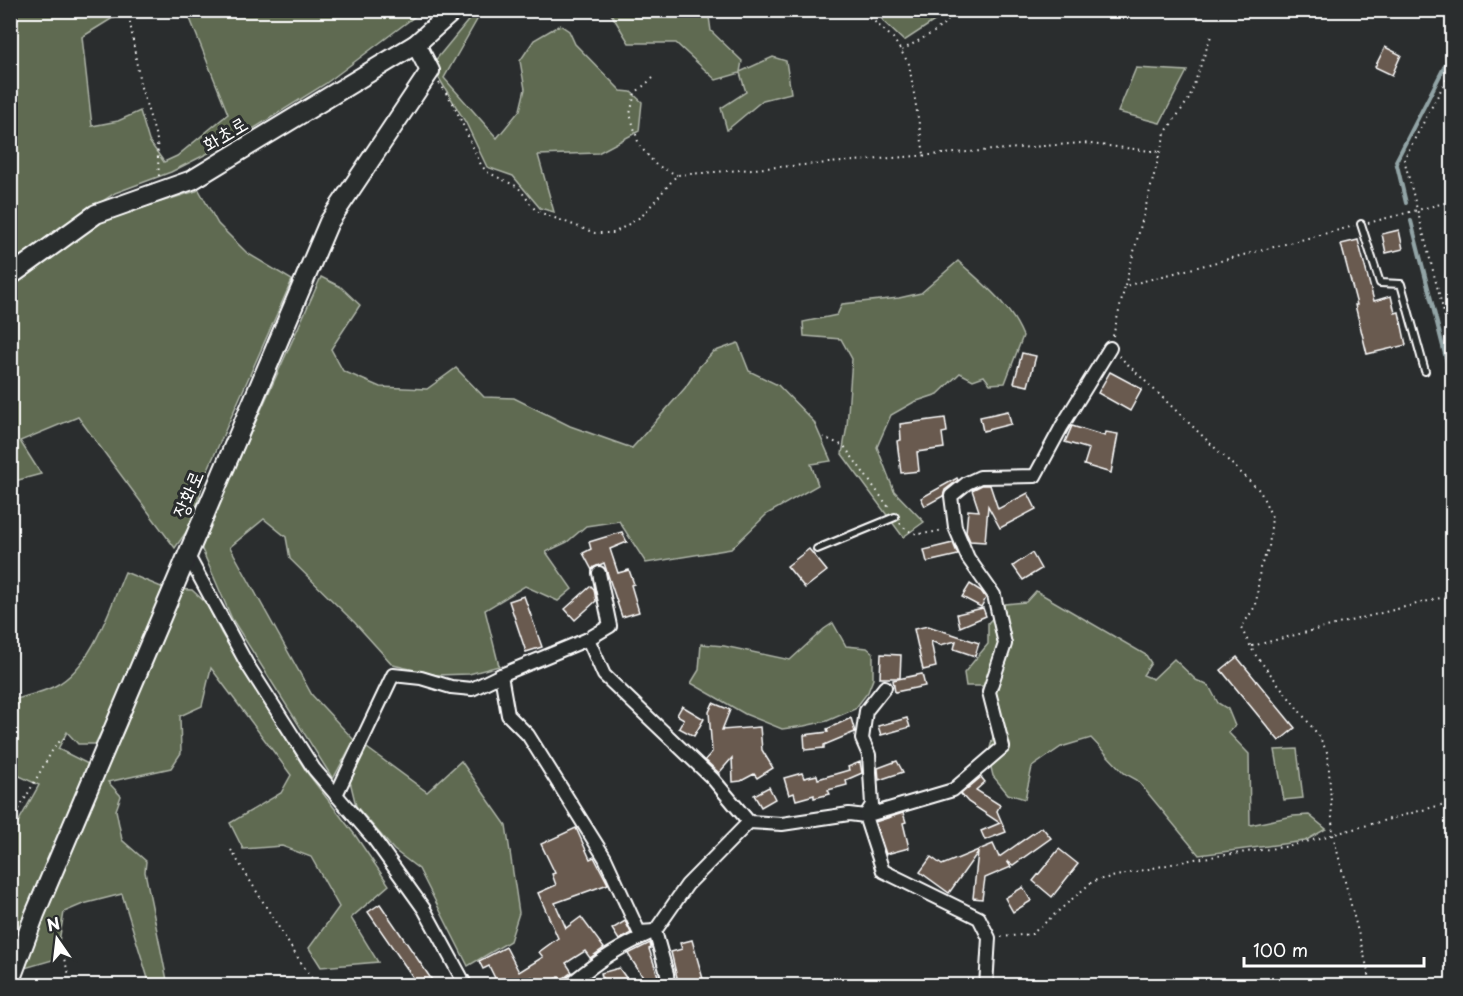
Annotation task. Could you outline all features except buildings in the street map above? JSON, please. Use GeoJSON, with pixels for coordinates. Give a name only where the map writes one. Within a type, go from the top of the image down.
{"type":"FeatureCollection","features":[{"type":"Feature","properties":{"kind":"street","name":"화초로"},"geometry":{"type":"LineString","coordinates":[[13,274],[96,214],[192,180],[416,44],[454,10]]}},
{"type":"Feature","properties":{"kind":"street"},"geometry":{"type":"LineString","coordinates":[[416,44],[430,71]]}},
{"type":"Feature","properties":{"kind":"street","name":"장화로"},"geometry":{"type":"LineString","coordinates":[[10,981],[38,907],[329,222],[430,71]]}},
{"type":"Feature","properties":{"kind":"street"},"geometry":{"type":"LineString","coordinates":[[588,639],[604,675],[713,779],[749,822],[782,824],[849,814],[865,816],[953,790],[1003,747],[989,692],[1005,644],[994,595],[968,558],[955,527],[951,496],[967,483],[980,477],[1035,476],[1062,426],[1110,348]]}},
{"type":"Feature","properties":{"kind":"street"},"geometry":{"type":"LineString","coordinates":[[187,554],[247,664],[314,769],[374,839],[424,909],[466,986]]}},
{"type":"Feature","properties":{"kind":"street"},"geometry":{"type":"LineString","coordinates":[[336,795],[393,675],[421,678],[451,687],[472,689],[588,639],[610,626],[599,573]]}},
{"type":"Feature","properties":{"kind":"street"},"geometry":{"type":"LineString","coordinates":[[501,675],[507,715],[528,735],[604,858],[639,932],[655,932]]}},
{"type":"Feature","properties":{"kind":"street"},"geometry":{"type":"LineString","coordinates":[[865,816],[872,805],[869,755],[862,739],[866,711],[885,687]]}},
{"type":"Feature","properties":{"kind":"street"},"geometry":{"type":"LineString","coordinates":[[865,816],[883,871],[979,918],[989,939],[986,986]]}},
{"type":"Feature","properties":{"kind":"street"},"geometry":{"type":"LineString","coordinates":[[568,986],[596,962],[629,943],[655,932],[687,885],[749,822]]}},
{"type":"Feature","properties":{"kind":"street"},"geometry":{"type":"LineString","coordinates":[[655,932],[667,974],[668,986]]}},
{"type":"Feature","properties":{"kind":"lane"},"geometry":{"type":"LineString","coordinates":[[1361,224],[1380,283],[1401,284],[1425,371]]}},
{"type":"Feature","properties":{"kind":"lane"},"geometry":{"type":"LineString","coordinates":[[817,549],[896,517]]}},
{"type":"Feature","properties":{"kind":"path"},"geometry":{"type":"LineString","coordinates":[[128,10],[140,84],[157,140],[160,192]]}},
{"type":"Feature","properties":{"kind":"path"},"geometry":{"type":"LineString","coordinates":[[861,10],[893,38],[909,64],[924,154]]}},
{"type":"Feature","properties":{"kind":"path"},"geometry":{"type":"LineString","coordinates":[[901,51],[934,32],[951,18],[952,10]]}},
{"type":"Feature","properties":{"kind":"path"},"geometry":{"type":"LineString","coordinates":[[1212,33],[1189,99],[1165,133],[1110,348],[1260,491],[1272,517],[1269,547],[1260,568],[1256,605],[1241,628],[1250,646],[1319,736],[1328,754],[1333,835],[1372,986]]}},
{"type":"Feature","properties":{"kind":"path"},"geometry":{"type":"LineString","coordinates":[[1452,69],[1404,159],[1452,344]]}},
{"type":"Feature","properties":{"kind":"path"},"geometry":{"type":"LineString","coordinates":[[430,71],[453,104],[481,165],[488,172],[518,187],[536,211],[595,233],[614,233],[642,216],[677,175]]}},
{"type":"Feature","properties":{"kind":"path"},"geometry":{"type":"LineString","coordinates":[[653,78],[635,93],[630,114],[639,145],[656,165],[677,175],[1082,143],[1160,152]]}},
{"type":"Feature","properties":{"kind":"path"},"geometry":{"type":"LineString","coordinates":[[1125,286],[1452,201]]}},
{"type":"Feature","properties":{"kind":"path"},"geometry":{"type":"LineString","coordinates":[[10,227],[13,274]]}},
{"type":"Feature","properties":{"kind":"path"},"geometry":{"type":"LineString","coordinates":[[823,437],[844,446],[903,528],[918,536],[955,527]]}},
{"type":"Feature","properties":{"kind":"path"},"geometry":{"type":"LineString","coordinates":[[1250,646],[1452,595]]}},
{"type":"Feature","properties":{"kind":"path"},"geometry":{"type":"LineString","coordinates":[[10,825],[56,744],[67,737]]}},
{"type":"Feature","properties":{"kind":"path"},"geometry":{"type":"LineString","coordinates":[[989,939],[1032,934],[1093,881],[1195,859],[1292,846],[1452,802]]}},
{"type":"Feature","properties":{"kind":"path"},"geometry":{"type":"LineString","coordinates":[[231,850],[294,952],[318,986]]}},
{"type":"Feature","properties":{"kind":"path"},"geometry":{"type":"LineString","coordinates":[[38,907],[53,926],[69,974]]}},
{"type":"Feature","properties":{"kind":"green space"},"geometry":{"type":"Polygon","coordinates":[[[11,11],[117,11],[116,16],[82,37],[92,126],[118,121],[140,111],[149,141],[164,162],[177,156],[228,114],[187,11],[422,11],[325,84],[240,137],[171,172],[115,193],[11,262],[11,11]]]}},
{"type":"Feature","properties":{"kind":"green space"},"geometry":{"type":"Polygon","coordinates":[[[476,11],[482,11],[444,78],[497,138],[520,110],[525,89],[520,61],[534,40],[560,25],[569,31],[575,44],[621,91],[631,92],[642,102],[639,131],[598,153],[538,155],[554,212],[540,208],[513,176],[487,167],[466,123],[437,75],[434,62],[476,11]]]}},
{"type":"Feature","properties":{"kind":"green space"},"geometry":{"type":"Polygon","coordinates":[[[606,11],[700,11],[709,17],[711,31],[742,61],[740,72],[773,57],[786,61],[791,93],[763,100],[727,130],[721,108],[746,92],[740,73],[716,80],[676,43],[629,43],[610,12],[606,11]]]}},
{"type":"Feature","properties":{"kind":"green space"},"geometry":{"type":"Polygon","coordinates":[[[876,11],[942,11],[942,16],[904,41],[876,11]]]}},
{"type":"Feature","properties":{"kind":"green space"},"geometry":{"type":"Polygon","coordinates":[[[1136,68],[1187,71],[1160,123],[1118,112],[1136,68]]]}},
{"type":"Feature","properties":{"kind":"green space"},"geometry":{"type":"Polygon","coordinates":[[[199,190],[218,224],[247,253],[292,280],[205,476],[191,525],[175,548],[78,417],[20,441],[41,474],[11,482],[11,283],[103,220],[199,190]]]}},
{"type":"Feature","properties":{"kind":"green space"},"geometry":{"type":"Polygon","coordinates":[[[958,261],[1003,304],[1023,336],[1005,383],[990,384],[984,376],[973,380],[960,373],[938,394],[914,402],[891,415],[877,447],[894,491],[924,522],[903,537],[842,454],[847,426],[852,359],[841,339],[804,336],[803,322],[837,315],[842,304],[899,298],[921,293],[958,261]]]}},
{"type":"Feature","properties":{"kind":"green space"},"geometry":{"type":"Polygon","coordinates":[[[321,277],[341,287],[360,305],[331,349],[343,371],[380,387],[427,389],[456,368],[484,397],[514,398],[570,426],[632,448],[685,388],[699,367],[713,352],[738,343],[749,371],[778,385],[814,422],[831,461],[811,464],[818,485],[767,514],[731,549],[646,563],[619,521],[586,526],[567,542],[546,552],[572,589],[558,601],[525,586],[485,610],[499,666],[469,674],[436,675],[393,665],[355,623],[290,559],[286,537],[264,519],[230,547],[312,695],[354,740],[333,779],[232,619],[200,545],[321,277]]]}},
{"type":"Feature","properties":{"kind":"green space"},"geometry":{"type":"Polygon","coordinates":[[[125,572],[166,589],[192,590],[206,603],[221,633],[306,771],[355,835],[389,885],[351,918],[378,962],[321,967],[309,948],[339,907],[311,857],[282,846],[243,849],[230,823],[281,793],[291,775],[211,668],[202,706],[180,716],[181,753],[171,768],[108,782],[121,796],[116,810],[122,840],[146,861],[145,872],[168,985],[150,985],[122,894],[83,904],[64,912],[56,959],[25,968],[46,896],[30,902],[11,950],[11,835],[39,785],[11,772],[11,701],[55,686],[79,665],[106,619],[125,572]],[[106,723],[95,744],[78,744],[67,732],[58,749],[86,763],[103,777],[127,724],[106,723]]]}},
{"type":"Feature","properties":{"kind":"green space"},"geometry":{"type":"Polygon","coordinates":[[[1036,591],[1146,655],[1151,663],[1143,675],[1153,679],[1174,659],[1196,680],[1209,686],[1218,703],[1228,709],[1235,726],[1228,732],[1249,754],[1250,825],[1309,815],[1326,829],[1305,841],[1199,855],[1137,780],[1124,773],[1091,738],[1061,747],[1032,767],[1025,799],[1008,794],[993,776],[988,755],[994,734],[984,686],[966,686],[964,673],[988,644],[988,623],[1005,604],[1026,602],[1036,591]]]}},
{"type":"Feature","properties":{"kind":"green space"},"geometry":{"type":"Polygon","coordinates":[[[833,623],[846,646],[867,648],[873,653],[873,679],[868,692],[855,709],[827,721],[782,729],[745,714],[691,683],[699,670],[701,644],[724,646],[790,660],[833,623]]]}},
{"type":"Feature","properties":{"kind":"green space"},"geometry":{"type":"Polygon","coordinates":[[[367,748],[427,792],[461,761],[506,825],[519,913],[510,941],[468,966],[419,869],[394,850],[356,806],[350,781],[367,748]]]}},
{"type":"Feature","properties":{"kind":"green space"},"geometry":{"type":"Polygon","coordinates":[[[1297,749],[1303,798],[1284,800],[1275,750],[1297,749]]]}},
{"type":"Feature","properties":{"kind":"waterway"},"geometry":{"type":"LineString","coordinates":[[1406,203],[1396,161],[1452,52]]}},
{"type":"Feature","properties":{"kind":"waterway"},"geometry":{"type":"LineString","coordinates":[[1411,221],[1452,382]]}}]}
